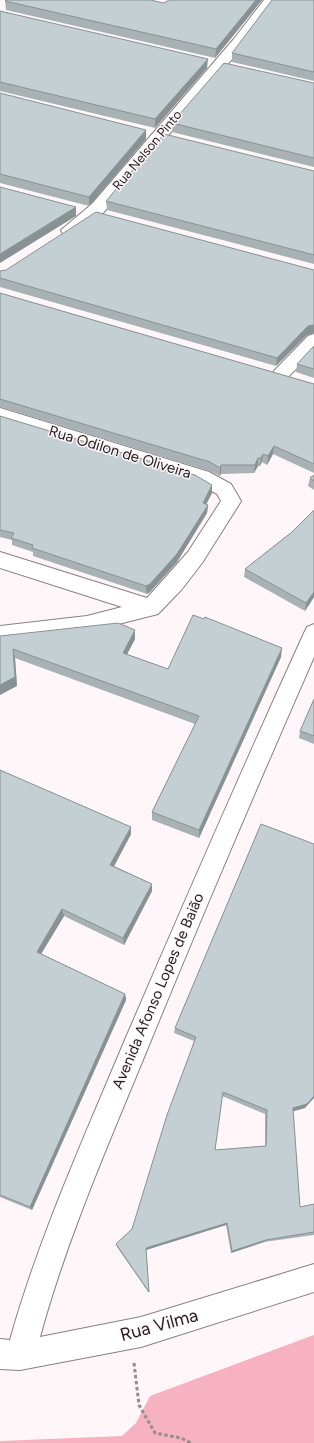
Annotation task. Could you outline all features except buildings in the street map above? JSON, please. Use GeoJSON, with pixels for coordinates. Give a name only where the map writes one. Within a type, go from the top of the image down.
{"type":"FeatureCollection","features":[{"type":"Feature","properties":{"kind":"street","name":"Rua Nelson Pinto"},"geometry":{"type":"LineString","coordinates":[[58,237],[100,216],[159,135],[219,65],[271,0]]}},
{"type":"Feature","properties":{"kind":"street"},"geometry":{"type":"LineString","coordinates":[[204,62],[233,69]]}},
{"type":"Feature","properties":{"kind":"street"},"geometry":{"type":"LineString","coordinates":[[144,132],[175,139]]}},
{"type":"Feature","properties":{"kind":"street"},"geometry":{"type":"LineString","coordinates":[[71,208],[100,216]]}},
{"type":"Feature","properties":{"kind":"street"},"geometry":{"type":"LineString","coordinates":[[300,381],[272,373],[314,340]]}},
{"type":"Feature","properties":{"kind":"street","name":"Rua Odilon de Oliveira"},"geometry":{"type":"LineString","coordinates":[[0,415],[202,477],[224,489],[231,501],[203,548],[174,587],[151,608]]}},
{"type":"Feature","properties":{"kind":"street"},"geometry":{"type":"LineString","coordinates":[[0,560],[151,608]]}},
{"type":"Feature","properties":{"kind":"street"},"geometry":{"type":"LineString","coordinates":[[0,635],[87,624],[151,608]]}},
{"type":"Feature","properties":{"kind":"street","name":"Avenida Afonso Lopes de Baião"},"geometry":{"type":"LineString","coordinates":[[10,1355],[38,1291],[62,1222],[222,836],[314,633]]}},
{"type":"Feature","properties":{"kind":"street","name":"Rua Vilma"},"geometry":{"type":"LineString","coordinates":[[10,1355],[130,1334],[205,1314],[314,1278]]}},
{"type":"Feature","properties":{"kind":"path"},"geometry":{"type":"LineString","coordinates":[[130,1334],[139,1405],[155,1433],[181,1438],[191,1443]]}},
{"type":"Feature","properties":{"kind":"shaded area"},"geometry":{"type":"Polygon","coordinates":[[[314,1335],[314,1443],[0,1443],[0,1441],[122,1436],[136,1423],[150,1396],[314,1335]]]}}]}
